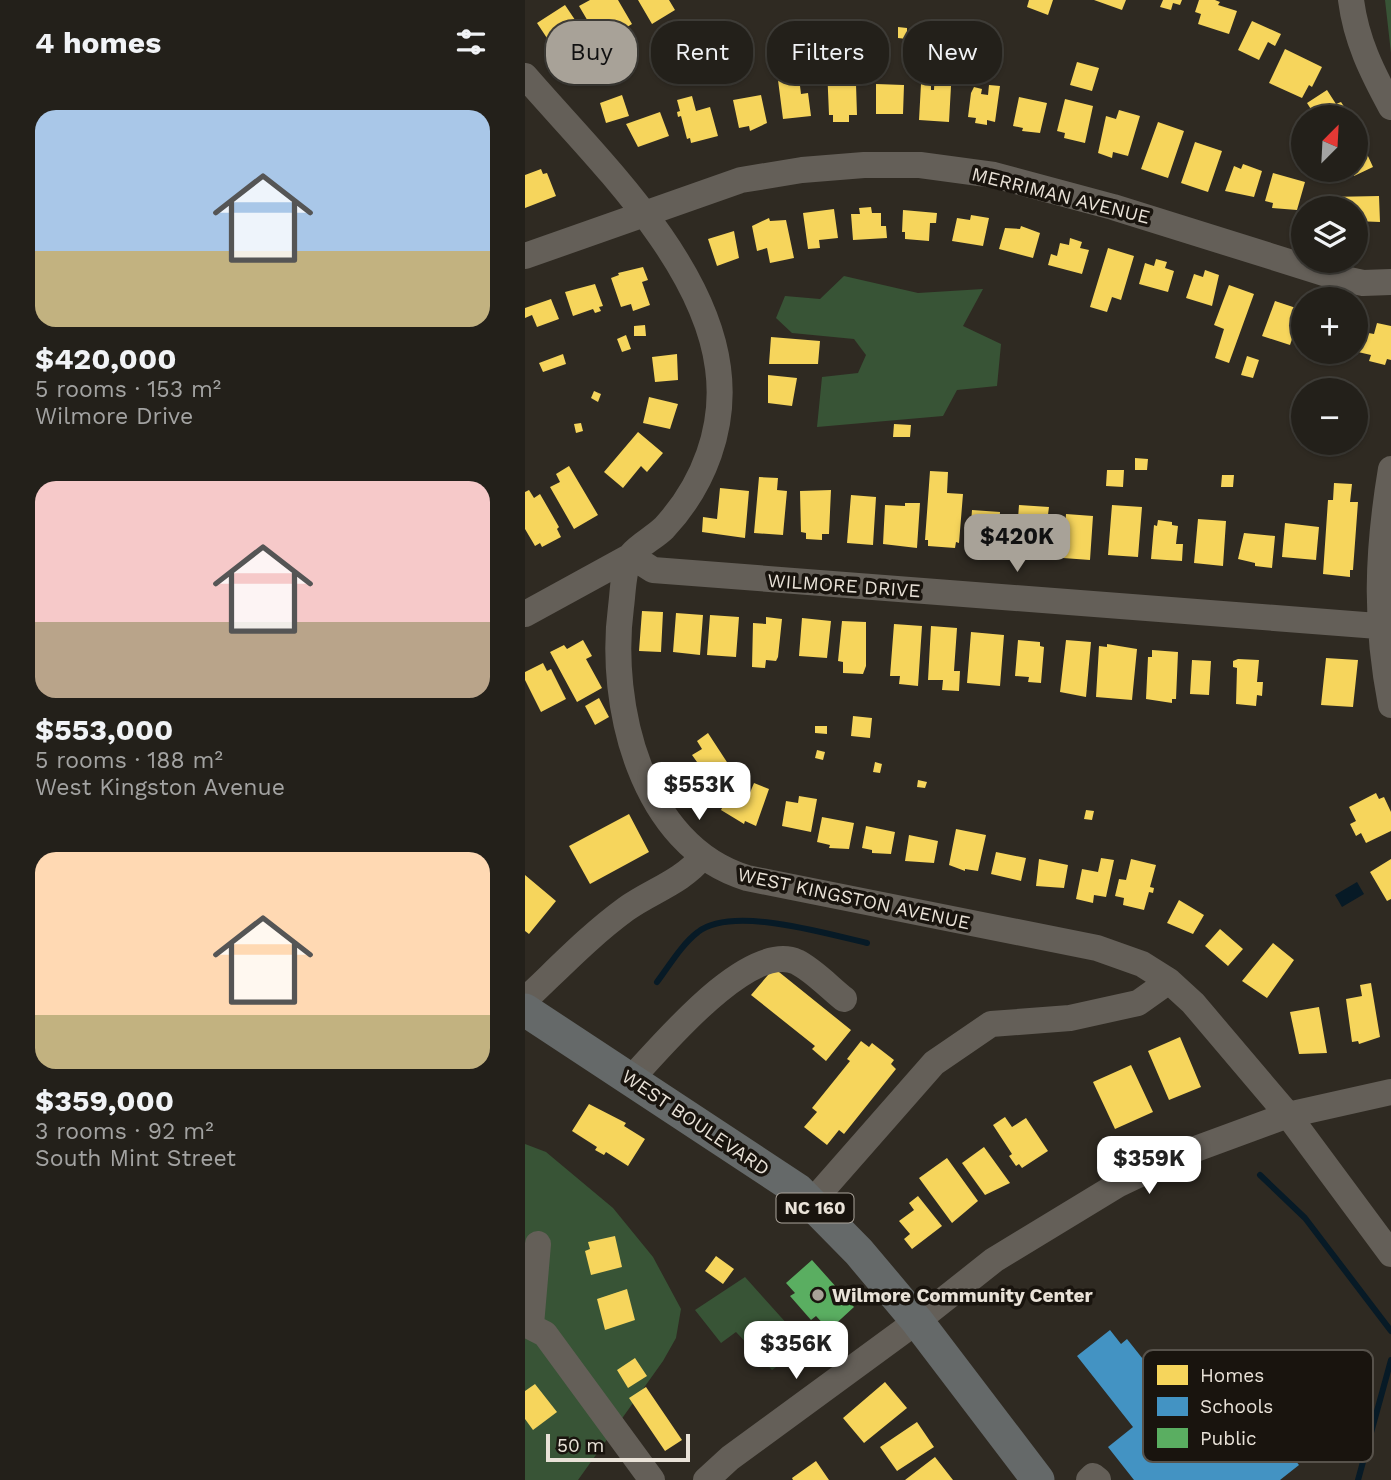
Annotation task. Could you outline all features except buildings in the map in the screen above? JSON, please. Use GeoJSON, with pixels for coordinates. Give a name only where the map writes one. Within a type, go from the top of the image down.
{"type":"FeatureCollection","features":[{"type":"Feature","properties":{"kind":"main road","name":"WEST BOULEVARD"},"geometry":{"type":"LineString","coordinates":[[525,1010],[798,1190],[859,1252],[917,1321],[1038,1480]]}},
{"type":"Feature","properties":{"kind":"street"},"geometry":{"type":"LineString","coordinates":[[1351,0],[1355,30],[1365,58],[1391,107]]}},
{"type":"Feature","properties":{"kind":"street"},"geometry":{"type":"LineString","coordinates":[[525,76],[642,212],[674,256],[700,304],[711,335],[718,368],[719,402],[710,453],[687,499],[665,526],[631,556],[525,614]]}},
{"type":"Feature","properties":{"kind":"street","name":"MERRIMAN AVENUE"},"geometry":{"type":"LineString","coordinates":[[525,256],[642,212],[741,180],[771,174],[863,165],[919,165],[992,175],[1101,203],[1340,278],[1363,283],[1391,282]]}},
{"type":"Feature","properties":{"kind":"street"},"geometry":{"type":"LineString","coordinates":[[1391,469],[1379,551],[1391,705]]}},
{"type":"Feature","properties":{"kind":"street","name":"WILMORE DRIVE"},"geometry":{"type":"LineString","coordinates":[[631,556],[653,570],[1385,626]]}},
{"type":"Feature","properties":{"kind":"street","name":"WEST KINGSTON AVENUE"},"geometry":{"type":"LineString","coordinates":[[631,556],[619,621],[620,684],[628,727],[654,798],[685,843],[729,873],[755,881],[1097,948],[1142,964],[1169,981],[1200,1011],[1288,1115],[1391,1254]]}},
{"type":"Feature","properties":{"kind":"street"},"geometry":{"type":"LineString","coordinates":[[525,1000],[582,945],[627,909],[692,869],[702,857]]}},
{"type":"Feature","properties":{"kind":"street"},"geometry":{"type":"LineString","coordinates":[[631,1079],[693,1015],[746,969],[772,959],[796,961],[844,999]]}},
{"type":"Feature","properties":{"kind":"street"},"geometry":{"type":"LineString","coordinates":[[811,1203],[934,1063],[991,1024],[1070,1018],[1138,1003],[1169,981]]}},
{"type":"Feature","properties":{"kind":"street"},"geometry":{"type":"LineString","coordinates":[[706,1480],[730,1458],[917,1321],[994,1260],[1119,1184],[1179,1155],[1288,1115],[1391,1092]]}},
{"type":"Feature","properties":{"kind":"street"},"geometry":{"type":"LineString","coordinates":[[538,1244],[528,1324],[545,1334],[652,1480]]}},
{"type":"Feature","properties":{"kind":"street"},"geometry":{"type":"LineString","coordinates":[[1089,1480],[1093,1476],[1098,1480]]}},
{"type":"Feature","properties":{"kind":"green space"},"geometry":{"type":"Polygon","coordinates":[[[1385,0],[1391,0],[1391,53],[1385,0]]]}},
{"type":"Feature","properties":{"kind":"green space"},"geometry":{"type":"Polygon","coordinates":[[[844,276],[918,293],[983,289],[963,326],[1001,344],[997,386],[957,390],[943,416],[817,427],[822,377],[858,373],[866,355],[854,339],[792,333],[776,318],[785,296],[820,299],[844,276]]]}},
{"type":"Feature","properties":{"kind":"green space"},"geometry":{"type":"Polygon","coordinates":[[[525,1144],[546,1152],[613,1208],[653,1257],[681,1309],[676,1338],[663,1361],[578,1480],[525,1480],[525,1144]]]}},
{"type":"Feature","properties":{"kind":"green space"},"geometry":{"type":"Polygon","coordinates":[[[745,1277],[806,1345],[772,1370],[736,1332],[721,1343],[695,1310],[745,1277]]]}},
{"type":"Feature","properties":{"kind":"water"},"geometry":{"type":"Polygon","coordinates":[[[1357,882],[1364,894],[1342,907],[1335,895],[1357,882]]]}},
{"type":"Feature","properties":{"kind":"waterway"},"geometry":{"type":"LineString","coordinates":[[657,982],[687,943],[698,932],[713,924],[756,921],[805,928],[867,943]]}},
{"type":"Feature","properties":{"kind":"waterway"},"geometry":{"type":"LineString","coordinates":[[1260,1175],[1305,1218],[1391,1331]]}},
{"type":"Feature","properties":{"kind":"waterway"},"geometry":{"type":"LineString","coordinates":[[1373,1425],[1391,1360]]}},
{"type":"Feature","properties":{"kind":"waterway"},"geometry":{"type":"LineString","coordinates":[[1358,1480],[1363,1462]]}},
{"type":"Feature","properties":{"kind":"place","name":"Wilmore Community Center"},"geometry":{"type":"Point","coordinates":[818,1295]}}]}
